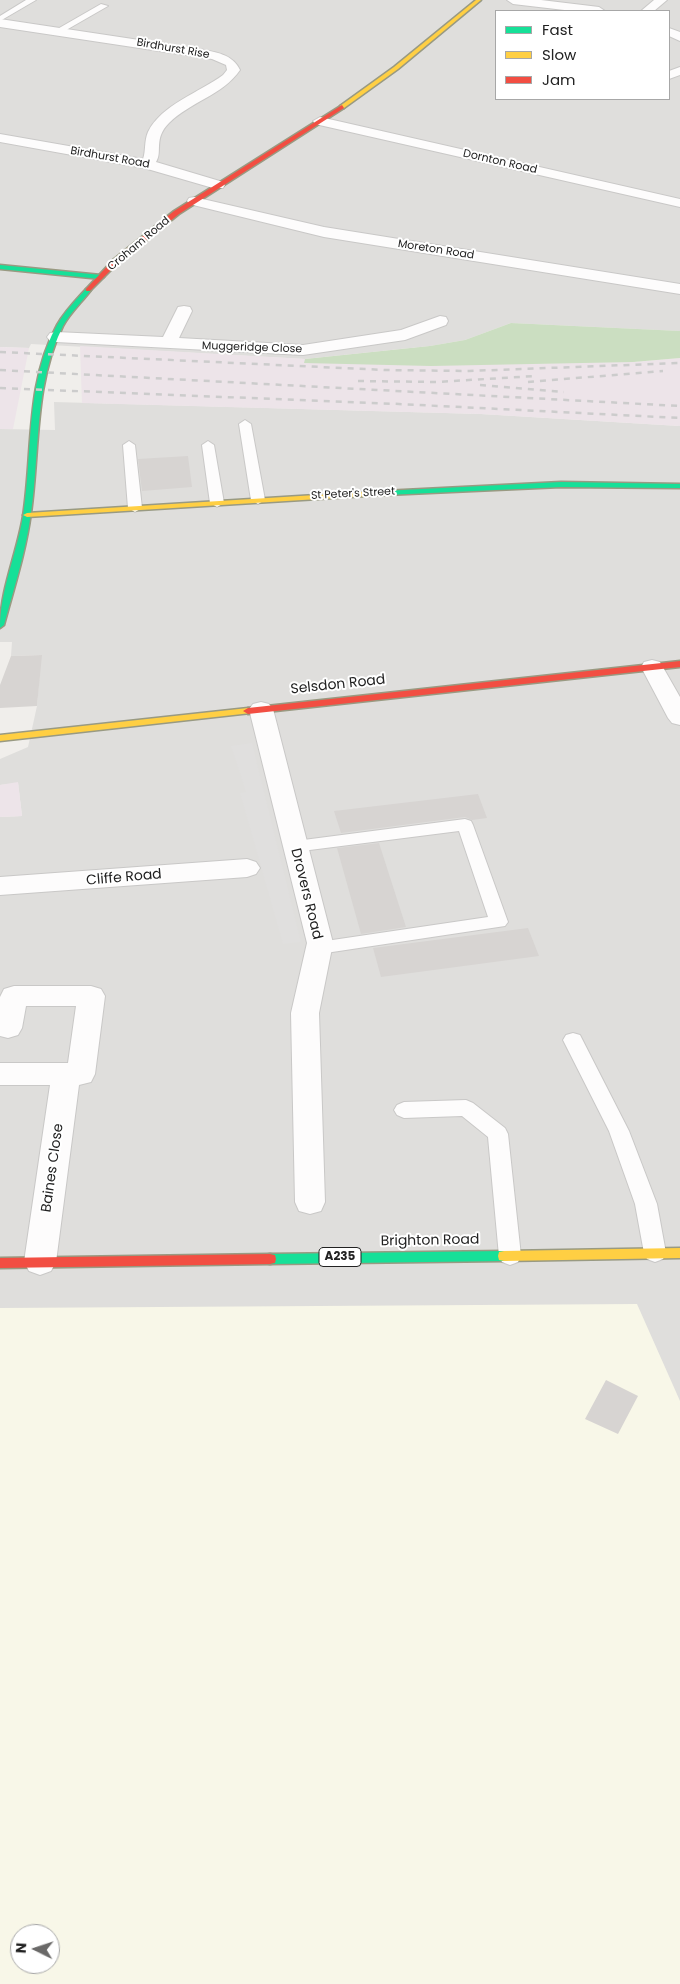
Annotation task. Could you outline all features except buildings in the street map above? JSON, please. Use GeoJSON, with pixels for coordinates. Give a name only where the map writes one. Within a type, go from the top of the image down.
{"type":"FeatureCollection","features":[{"type":"Feature","properties":{"kind":"main road","name":"Croham Road"},"geometry":{"type":"LineString","coordinates":[[0,625],[27,515],[42,381],[56,337],[66,317],[101,277],[150,232],[218,185],[383,78],[427,45],[479,0]]}},
{"type":"Feature","properties":{"kind":"main road"},"geometry":{"type":"LineString","coordinates":[[0,267],[101,277]]}},
{"type":"Feature","properties":{"kind":"main road","name":"St Peter's Street"},"geometry":{"type":"LineString","coordinates":[[27,515],[518,485],[618,482],[680,486]]}},
{"type":"Feature","properties":{"kind":"main road","name":"Selsdon Road"},"geometry":{"type":"LineString","coordinates":[[0,738],[680,664]]}},
{"type":"Feature","properties":{"kind":"main road","name":"Brighton Road"},"geometry":{"type":"LineString","coordinates":[[0,1263],[680,1252]]}},
{"type":"Feature","properties":{"kind":"street"},"geometry":{"type":"LineString","coordinates":[[513,0],[591,10]]}},
{"type":"Feature","properties":{"kind":"street"},"geometry":{"type":"LineString","coordinates":[[648,10],[661,0]]}},
{"type":"Feature","properties":{"kind":"street","name":"Birdhurst Rise"},"geometry":{"type":"LineString","coordinates":[[0,23],[208,55],[227,60],[234,66],[234,73],[228,78],[181,108],[162,124],[152,138],[151,158],[146,164]]}},
{"type":"Feature","properties":{"kind":"street","name":"Dornton Road"},"geometry":{"type":"LineString","coordinates":[[320,120],[680,203]]}},
{"type":"Feature","properties":{"kind":"street","name":"Birdhurst Road"},"geometry":{"type":"LineString","coordinates":[[0,138],[146,164],[218,185]]}},
{"type":"Feature","properties":{"kind":"street","name":"Moreton Road"},"geometry":{"type":"LineString","coordinates":[[194,201],[324,232],[680,289]]}},
{"type":"Feature","properties":{"kind":"street"},"geometry":{"type":"LineString","coordinates":[[168,344],[184,311]]}},
{"type":"Feature","properties":{"kind":"street"},"geometry":{"type":"LineString","coordinates":[[365,341],[373,320]]}},
{"type":"Feature","properties":{"kind":"street","name":"Muggeridge Close"},"geometry":{"type":"LineString","coordinates":[[56,337],[303,350],[405,335],[440,321]]}},
{"type":"Feature","properties":{"kind":"street"},"geometry":{"type":"LineString","coordinates":[[652,667],[680,718]]}},
{"type":"Feature","properties":{"kind":"street","name":"Drovers Road"},"geometry":{"type":"LineString","coordinates":[[261,709],[320,943],[305,1013],[310,1202]]}},
{"type":"Feature","properties":{"kind":"street","name":"Cliffe Road"},"geometry":{"type":"LineString","coordinates":[[0,886],[247,868]]}},
{"type":"Feature","properties":{"kind":"street"},"geometry":{"type":"LineString","coordinates":[[0,1074],[80,1074],[91,996],[14,996],[8,1028]]}},
{"type":"Feature","properties":{"kind":"street","name":"Baines Close"},"geometry":{"type":"LineString","coordinates":[[40,1262],[66,1074]]}},
{"type":"Feature","properties":{"kind":"lane"},"geometry":{"type":"LineString","coordinates":[[0,19],[32,0]]}},
{"type":"Feature","properties":{"kind":"lane"},"geometry":{"type":"LineString","coordinates":[[58,31],[104,6]]}},
{"type":"Feature","properties":{"kind":"lane"},"geometry":{"type":"LineString","coordinates":[[245,424],[258,500]]}},
{"type":"Feature","properties":{"kind":"lane"},"geometry":{"type":"LineString","coordinates":[[129,445],[135,508]]}},
{"type":"Feature","properties":{"kind":"lane"},"geometry":{"type":"LineString","coordinates":[[208,445],[217,502]]}},
{"type":"Feature","properties":{"kind":"lane"},"geometry":{"type":"LineString","coordinates":[[294,846],[465,825],[499,922],[319,948]]}},
{"type":"Feature","properties":{"kind":"lane"},"geometry":{"type":"LineString","coordinates":[[572,1040],[619,1131],[646,1204],[655,1253]]}},
{"type":"Feature","properties":{"kind":"lane"},"geometry":{"type":"LineString","coordinates":[[404,1110],[466,1108],[498,1134],[510,1256]]}},
{"type":"Feature","properties":{"kind":"shaded area"},"geometry":{"type":"Polygon","coordinates":[[[0,0],[680,0],[680,331],[511,323],[465,340],[430,346],[305,359],[31,344],[29,348],[0,347],[0,0]]]}},
{"type":"Feature","properties":{"kind":"shaded area"},"geometry":{"type":"Polygon","coordinates":[[[80,346],[305,359],[430,346],[633,362],[680,358],[680,426],[481,414],[82,403],[80,346]]]}},
{"type":"Feature","properties":{"kind":"shaded area"},"geometry":{"type":"Polygon","coordinates":[[[0,347],[29,348],[13,429],[0,429],[0,347]]]}},
{"type":"Feature","properties":{"kind":"shaded area"},"geometry":{"type":"Polygon","coordinates":[[[54,402],[481,414],[680,426],[680,1984],[0,1984],[0,817],[22,816],[18,783],[0,785],[0,759],[28,747],[37,706],[41,655],[11,656],[12,642],[0,642],[0,429],[55,430],[54,402]]]}},
{"type":"Feature","properties":{"kind":"shaded area"},"geometry":{"type":"Polygon","coordinates":[[[252,743],[301,942],[283,944],[240,793],[246,792],[231,746],[252,743]]]}},
{"type":"Feature","properties":{"kind":"shaded area"},"geometry":{"type":"Polygon","coordinates":[[[18,782],[22,816],[0,817],[0,785],[18,782]]]}},
{"type":"Feature","properties":{"kind":"shaded area"},"geometry":{"type":"Polygon","coordinates":[[[637,1304],[680,1401],[680,1984],[0,1984],[0,1308],[637,1304]]]}},
{"type":"Feature","properties":{"kind":"green space"},"geometry":{"type":"Polygon","coordinates":[[[511,323],[680,331],[680,358],[633,362],[431,366],[304,363],[305,359],[430,346],[465,340],[511,323]]]}},
{"type":"Feature","properties":{"kind":"railway"},"geometry":{"type":"LineString","coordinates":[[0,352],[385,370],[469,371],[680,363]]}},
{"type":"Feature","properties":{"kind":"railway"},"geometry":{"type":"LineString","coordinates":[[0,370],[680,406]]}},
{"type":"Feature","properties":{"kind":"railway"},"geometry":{"type":"LineString","coordinates":[[528,382],[663,371]]}},
{"type":"Feature","properties":{"kind":"railway"},"geometry":{"type":"LineString","coordinates":[[358,381],[436,382],[536,376]]}},
{"type":"Feature","properties":{"kind":"railway"},"geometry":{"type":"LineString","coordinates":[[480,385],[564,392]]}},
{"type":"Feature","properties":{"kind":"railway"},"geometry":{"type":"LineString","coordinates":[[0,388],[399,404],[680,418]]}},
{"type":"Feature","properties":{"kind":"traffic: fast"},"geometry":{"type":"LineString","coordinates":[[0,267],[101,277]]}},
{"type":"Feature","properties":{"kind":"traffic: fast"},"geometry":{"type":"LineString","coordinates":[[0,625],[27,514],[36,418],[43,370],[60,326],[88,290]]}},
{"type":"Feature","properties":{"kind":"traffic: fast"},"geometry":{"type":"LineString","coordinates":[[364,494],[561,485],[680,486]]}},
{"type":"Feature","properties":{"kind":"traffic: fast"},"geometry":{"type":"LineString","coordinates":[[270,1259],[504,1256]]}},
{"type":"Feature","properties":{"kind":"traffic: slow"},"geometry":{"type":"LineString","coordinates":[[342,107],[396,68],[479,0]]}},
{"type":"Feature","properties":{"kind":"traffic: slow"},"geometry":{"type":"LineString","coordinates":[[27,515],[364,494]]}},
{"type":"Feature","properties":{"kind":"traffic: slow"},"geometry":{"type":"LineString","coordinates":[[0,738],[248,711]]}},
{"type":"Feature","properties":{"kind":"traffic: slow"},"geometry":{"type":"LineString","coordinates":[[504,1256],[680,1253]]}},
{"type":"Feature","properties":{"kind":"traffic: jam"},"geometry":{"type":"LineString","coordinates":[[88,290],[145,236],[209,191],[342,107]]}},
{"type":"Feature","properties":{"kind":"traffic: jam"},"geometry":{"type":"LineString","coordinates":[[248,711],[680,664]]}},
{"type":"Feature","properties":{"kind":"traffic: jam"},"geometry":{"type":"LineString","coordinates":[[0,1263],[270,1259]]}}]}
